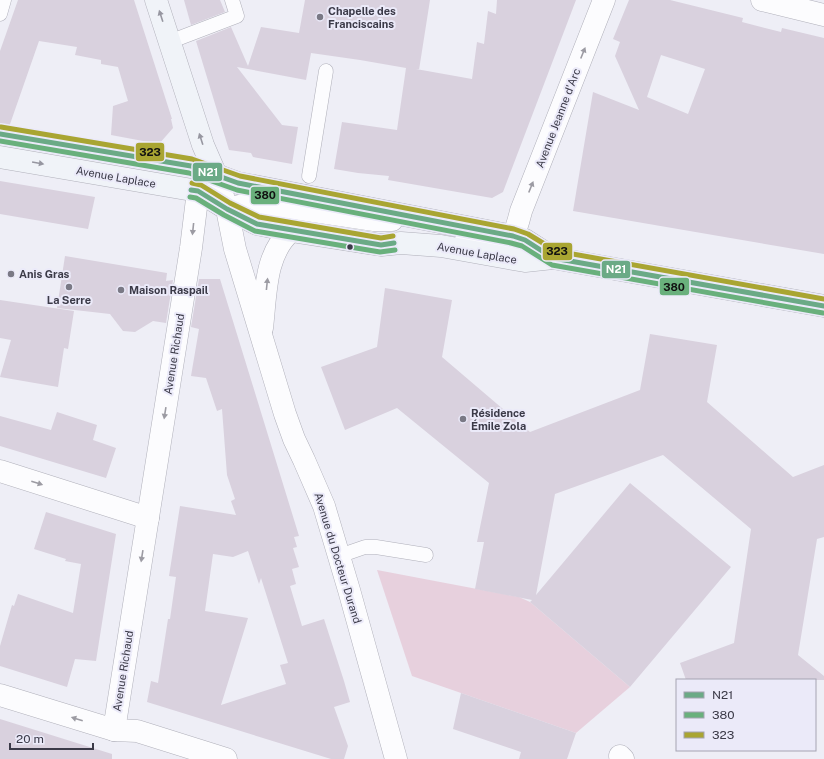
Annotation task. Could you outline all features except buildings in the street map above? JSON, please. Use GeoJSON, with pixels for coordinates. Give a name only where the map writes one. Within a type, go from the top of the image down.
{"type":"FeatureCollection","features":[{"type":"Feature","properties":{"kind":"main road"},"geometry":{"type":"LineString","coordinates":[[156,0],[203,145],[216,175]]}},
{"type":"Feature","properties":{"kind":"main road","name":"Avenue Laplace"},"geometry":{"type":"LineString","coordinates":[[0,157],[198,191],[227,209],[257,224],[290,231],[381,245],[401,243],[440,246],[525,261],[553,258],[824,306]]}},
{"type":"Feature","properties":{"kind":"main road","name":"Avenue Laplace"},"geometry":{"type":"LineString","coordinates":[[216,175],[238,183],[513,236],[538,247],[553,258]]}},
{"type":"Feature","properties":{"kind":"street","name":"Avenue Jeanne d'Arc"},"geometry":{"type":"LineString","coordinates":[[513,236],[521,211],[604,0]]}},
{"type":"Feature","properties":{"kind":"street"},"geometry":{"type":"LineString","coordinates":[[762,0],[824,15]]}},
{"type":"Feature","properties":{"kind":"street","name":"Avenue du Docteur Durand"},"geometry":{"type":"LineString","coordinates":[[216,175],[227,209],[235,249],[285,414],[294,439],[324,506],[394,747],[396,759]]}},
{"type":"Feature","properties":{"kind":"street","name":"Avenue Richaud"},"geometry":{"type":"LineString","coordinates":[[114,730],[191,248],[198,191]]}},
{"type":"Feature","properties":{"kind":"street","name":"Avenue Laplace"},"geometry":{"type":"LineString","coordinates":[[227,209],[248,204],[280,206],[374,220],[392,220],[411,216]]}},
{"type":"Feature","properties":{"kind":"street","name":"Avenue du Docteur Durand"},"geometry":{"type":"LineString","coordinates":[[261,337],[268,276],[271,263],[279,244],[290,231]]}},
{"type":"Feature","properties":{"kind":"street","name":"Avenue Laplace"},"geometry":{"type":"LineString","coordinates":[[401,243],[434,235],[494,245],[505,242],[513,236]]}},
{"type":"Feature","properties":{"kind":"street"},"geometry":{"type":"LineString","coordinates":[[0,471],[148,518]]}},
{"type":"Feature","properties":{"kind":"street"},"geometry":{"type":"LineString","coordinates":[[0,695],[114,730],[137,732],[226,759]]}},
{"type":"Feature","properties":{"kind":"lane"},"geometry":{"type":"LineString","coordinates":[[0,14],[4,0]]}},
{"type":"Feature","properties":{"kind":"lane"},"geometry":{"type":"LineString","coordinates":[[169,42],[237,16],[232,0]]}},
{"type":"Feature","properties":{"kind":"lane"},"geometry":{"type":"LineString","coordinates":[[309,176],[326,71]]}},
{"type":"Feature","properties":{"kind":"lane","name":"Avenue Laplace"},"geometry":{"type":"LineString","coordinates":[[0,134],[192,166],[216,175]]}},
{"type":"Feature","properties":{"kind":"lane"},"geometry":{"type":"LineString","coordinates":[[338,556],[365,547],[376,547],[426,555]]}},
{"type":"Feature","properties":{"kind":"shaded area"},"geometry":{"type":"Polygon","coordinates":[[[377,570],[519,597],[530,602],[630,687],[576,733],[412,676],[377,570]]]}},
{"type":"Feature","properties":{"kind":"transit line","name":"323"},"geometry":{"type":"LineString","coordinates":[[1,127],[192,159],[240,176],[514,229],[528,234],[556,251],[824,299]]}},
{"type":"Feature","properties":{"kind":"transit line","name":"N21"},"geometry":{"type":"LineString","coordinates":[[0,134],[191,166],[238,183],[513,236],[525,240],[553,258],[824,306]]}},
{"type":"Feature","properties":{"kind":"transit line","name":"380"},"geometry":{"type":"LineString","coordinates":[[0,141],[189,173],[237,190],[511,243],[522,246],[552,265],[823,313]]}},
{"type":"Feature","properties":{"kind":"transit line","name":"323"},"geometry":{"type":"LineString","coordinates":[[192,183],[201,185],[230,203],[259,217],[381,238],[393,236]]}},
{"type":"Feature","properties":{"kind":"transit line","name":"N21"},"geometry":{"type":"LineString","coordinates":[[191,190],[198,191],[227,209],[257,224],[381,245],[394,243]]}},
{"type":"Feature","properties":{"kind":"transit line","name":"380"},"geometry":{"type":"LineString","coordinates":[[190,197],[196,198],[255,231],[380,252],[395,250]]}},
{"type":"Feature","properties":{"kind":"place","name":"Chapelle des Franciscains"},"geometry":{"type":"Point","coordinates":[320,17]}},
{"type":"Feature","properties":{"kind":"place","name":"Anis Gras"},"geometry":{"type":"Point","coordinates":[11,274]}},
{"type":"Feature","properties":{"kind":"place","name":"La Serre"},"geometry":{"type":"Point","coordinates":[69,287]}},
{"type":"Feature","properties":{"kind":"place","name":"Maison Raspail"},"geometry":{"type":"Point","coordinates":[121,290]}},
{"type":"Feature","properties":{"kind":"place","name":"Résidence Émile Zola"},"geometry":{"type":"Point","coordinates":[463,419]}}]}
